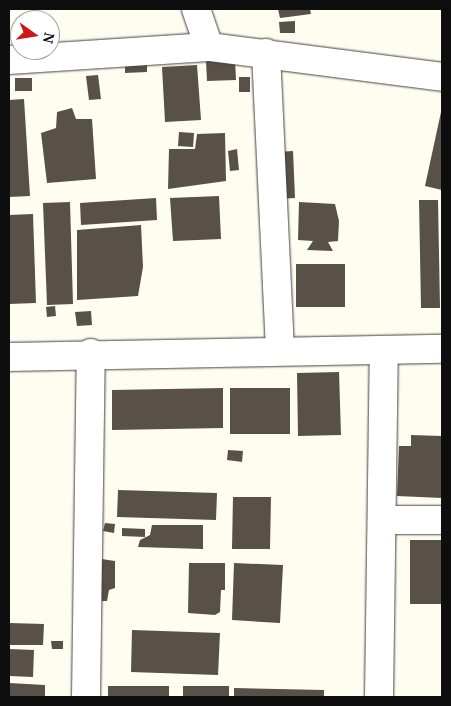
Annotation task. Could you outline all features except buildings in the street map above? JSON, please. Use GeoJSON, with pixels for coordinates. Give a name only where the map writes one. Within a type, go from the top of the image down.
{"type":"FeatureCollection","features":[{"type":"Feature","properties":{"kind":"street"},"geometry":{"type":"LineString","coordinates":[[196,9],[209,47]]}},
{"type":"Feature","properties":{"kind":"street"},"geometry":{"type":"LineString","coordinates":[[9,60],[209,47],[442,76]]}},
{"type":"Feature","properties":{"kind":"street"},"geometry":{"type":"LineString","coordinates":[[266,53],[280,350]]}},
{"type":"Feature","properties":{"kind":"street"},"geometry":{"type":"LineString","coordinates":[[9,357],[91,353],[442,349]]}},
{"type":"Feature","properties":{"kind":"street"},"geometry":{"type":"LineString","coordinates":[[379,697],[384,350]]}},
{"type":"Feature","properties":{"kind":"street"},"geometry":{"type":"LineString","coordinates":[[86,697],[91,353]]}},
{"type":"Feature","properties":{"kind":"street"},"geometry":{"type":"LineString","coordinates":[[383,520],[442,520]]}}]}
